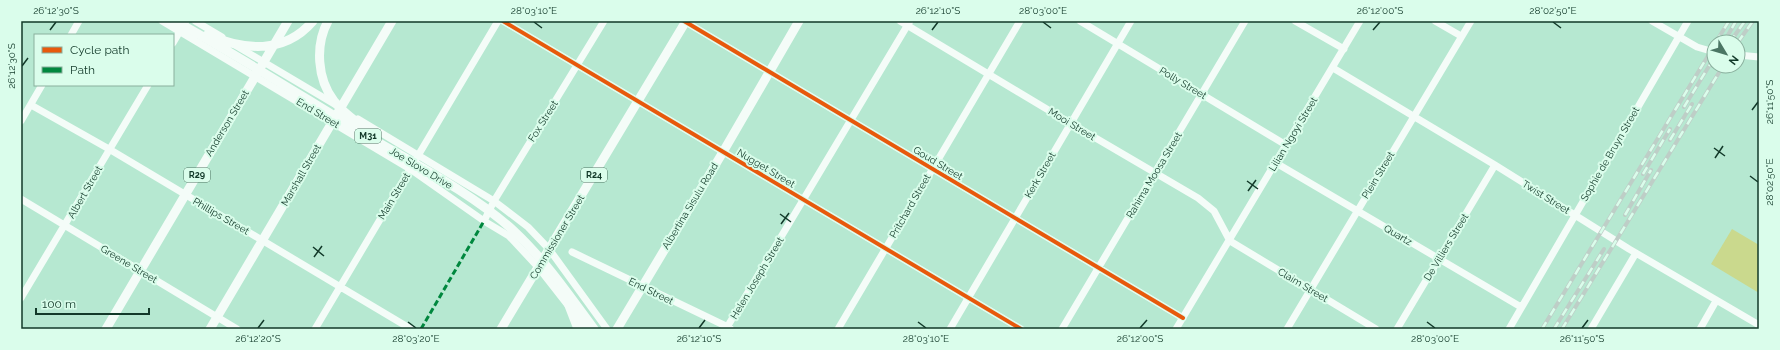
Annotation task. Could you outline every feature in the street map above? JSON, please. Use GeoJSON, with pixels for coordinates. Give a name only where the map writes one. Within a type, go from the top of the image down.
{"type":"FeatureCollection","features":[{"type":"Feature","properties":{"kind":"main road","name":"Anderson Street"},"geometry":{"type":"LineString","coordinates":[[106,329],[288,21]]}},
{"type":"Feature","properties":{"kind":"main road"},"geometry":{"type":"LineString","coordinates":[[181,24],[228,42],[246,47],[259,47],[271,46],[286,41],[304,30],[313,21]]}},
{"type":"Feature","properties":{"kind":"main road"},"geometry":{"type":"LineString","coordinates":[[328,21],[321,37],[320,59],[321,72],[330,93],[341,109],[397,154]]}},
{"type":"Feature","properties":{"kind":"main road","name":"Marshall Street"},"geometry":{"type":"LineString","coordinates":[[210,329],[392,21]]}},
{"type":"Feature","properties":{"kind":"main road","name":"Commissioner Street"},"geometry":{"type":"LineString","coordinates":[[501,329],[639,102],[685,21]]}},
{"type":"Feature","properties":{"kind":"main road","name":"Albertina Sisulu Road"},"geometry":{"type":"LineString","coordinates":[[617,329],[723,152],[799,21]]}},
{"type":"Feature","properties":{"kind":"main road","name":"Joe Slovo Drive"},"geometry":{"type":"LineString","coordinates":[[181,24],[468,197],[492,213],[513,230],[549,267],[594,329]]}},
{"type":"Feature","properties":{"kind":"main road"},"geometry":{"type":"LineString","coordinates":[[549,267],[569,304],[578,329]]}},
{"type":"Feature","properties":{"kind":"street"},"geometry":{"type":"LineString","coordinates":[[72,34],[79,21]]}},
{"type":"Feature","properties":{"kind":"street","name":"End Street"},"geometry":{"type":"LineString","coordinates":[[162,21],[181,24],[255,76],[410,169],[484,221],[509,236],[538,268],[587,329]]}},
{"type":"Feature","properties":{"kind":"street","name":"End Street"},"geometry":{"type":"LineString","coordinates":[[195,21],[494,201],[528,227],[549,249],[607,329]]}},
{"type":"Feature","properties":{"kind":"street","name":"Main Street"},"geometry":{"type":"LineString","coordinates":[[315,329],[498,21]]}},
{"type":"Feature","properties":{"kind":"street","name":"Nugget Street"},"geometry":{"type":"LineString","coordinates":[[503,21],[1022,329]]}},
{"type":"Feature","properties":{"kind":"street","name":"Fox Street"},"geometry":{"type":"LineString","coordinates":[[484,221],[494,201],[604,21]]}},
{"type":"Feature","properties":{"kind":"street","name":"Goud Street"},"geometry":{"type":"LineString","coordinates":[[685,21],[1183,318]]}},
{"type":"Feature","properties":{"kind":"street","name":"Mooi Street"},"geometry":{"type":"LineString","coordinates":[[900,21],[909,23],[988,74],[1070,124],[1198,198],[1214,211],[1230,241]]}},
{"type":"Feature","properties":{"kind":"street","name":"Pritchard Street"},"geometry":{"type":"LineString","coordinates":[[838,329],[1020,21]]}},
{"type":"Feature","properties":{"kind":"street","name":"Polly Street"},"geometry":{"type":"LineString","coordinates":[[1080,21],[1286,145]]}},
{"type":"Feature","properties":{"kind":"street","name":"Kerk Street"},"geometry":{"type":"LineString","coordinates":[[950,329],[1131,21]]}},
{"type":"Feature","properties":{"kind":"street","name":"Rahima Moosa Street"},"geometry":{"type":"LineString","coordinates":[[1062,329],[1245,21]]}},
{"type":"Feature","properties":{"kind":"street"},"geometry":{"type":"LineString","coordinates":[[1295,21],[1344,49]]}},
{"type":"Feature","properties":{"kind":"street","name":"Lilian Ngoyi Street"},"geometry":{"type":"LineString","coordinates":[[1176,329],[1230,241],[1360,21]]}},
{"type":"Feature","properties":{"kind":"street"},"geometry":{"type":"LineString","coordinates":[[1435,21],[1461,36]]}},
{"type":"Feature","properties":{"kind":"street","name":"Plein Street"},"geometry":{"type":"LineString","coordinates":[[1286,329],[1470,21]]}},
{"type":"Feature","properties":{"kind":"street"},"geometry":{"type":"LineString","coordinates":[[1652,21],[1697,47],[1706,50]]}},
{"type":"Feature","properties":{"kind":"street","name":"Sophie de Bruyn Street"},"geometry":{"type":"LineString","coordinates":[[1509,329],[1688,21]]}},
{"type":"Feature","properties":{"kind":"street","name":"Helen Joseph Street"},"geometry":{"type":"LineString","coordinates":[[728,328],[909,23]]}},
{"type":"Feature","properties":{"kind":"street"},"geometry":{"type":"LineString","coordinates":[[174,41],[181,24]]}},
{"type":"Feature","properties":{"kind":"street"},"geometry":{"type":"LineString","coordinates":[[1746,56],[1758,57]]}},
{"type":"Feature","properties":{"kind":"street","name":"Twist Street"},"geometry":{"type":"LineString","coordinates":[[1333,68],[1495,165],[1629,249],[1759,325]]}},
{"type":"Feature","properties":{"kind":"street"},"geometry":{"type":"LineString","coordinates":[[21,121],[41,86]]}},
{"type":"Feature","properties":{"kind":"street","name":"Albert Street"},"geometry":{"type":"LineString","coordinates":[[21,298],[147,86]]}},
{"type":"Feature","properties":{"kind":"street","name":"Phillips Street"},"geometry":{"type":"LineString","coordinates":[[31,105],[109,149],[411,329]]}},
{"type":"Feature","properties":{"kind":"street","name":"Quartz"},"geometry":{"type":"LineString","coordinates":[[1276,163],[1521,307]]}},
{"type":"Feature","properties":{"kind":"street","name":"De Villiers Street"},"geometry":{"type":"LineString","coordinates":[[1397,329],[1495,165]]}},
{"type":"Feature","properties":{"kind":"street","name":"Greene Street"},"geometry":{"type":"LineString","coordinates":[[21,199],[237,329]]}},
{"type":"Feature","properties":{"kind":"street","name":"Claim Street"},"geometry":{"type":"LineString","coordinates":[[1230,241],[1376,329]]}},
{"type":"Feature","properties":{"kind":"street","name":"End Street"},"geometry":{"type":"LineString","coordinates":[[572,252],[728,328]]}},
{"type":"Feature","properties":{"kind":"street"},"geometry":{"type":"LineString","coordinates":[[1591,329],[1636,253]]}},
{"type":"Feature","properties":{"kind":"street"},"geometry":{"type":"LineString","coordinates":[[1700,329],[1716,301]]}},
{"type":"Feature","properties":{"kind":"green space"},"geometry":{"type":"Polygon","coordinates":[[[1732,229],[1759,245],[1759,293],[1711,264],[1732,229]]]}},
{"type":"Feature","properties":{"kind":"railway"},"geometry":{"type":"LineString","coordinates":[[1721,34],[1729,21]]}},
{"type":"Feature","properties":{"kind":"railway"},"geometry":{"type":"LineString","coordinates":[[1729,34],[1736,21]]}},
{"type":"Feature","properties":{"kind":"railway"},"geometry":{"type":"LineString","coordinates":[[1736,34],[1745,21]]}},
{"type":"Feature","properties":{"kind":"railway"},"geometry":{"type":"LineString","coordinates":[[1744,34],[1753,21]]}},
{"type":"Feature","properties":{"kind":"railway"},"geometry":{"type":"LineString","coordinates":[[1542,329],[1706,59]]}},
{"type":"Feature","properties":{"kind":"railway"},"geometry":{"type":"LineString","coordinates":[[1684,107],[1706,71]]}},
{"type":"Feature","properties":{"kind":"railway"},"geometry":{"type":"LineString","coordinates":[[1562,329],[1718,74]]}},
{"type":"Feature","properties":{"kind":"railway"},"geometry":{"type":"LineString","coordinates":[[1670,140],[1692,104]]}},
{"type":"Feature","properties":{"kind":"railway"},"geometry":{"type":"LineString","coordinates":[[1643,174],[1670,129]]}},
{"type":"Feature","properties":{"kind":"railway"},"geometry":{"type":"LineString","coordinates":[[1625,215],[1651,170]]}},
{"type":"Feature","properties":{"kind":"railway"},"geometry":{"type":"LineString","coordinates":[[1554,329],[1604,249]]}},
{"type":"Feature","properties":{"kind":"marked path"},"geometry":{"type":"LineString","coordinates":[[421,329],[484,221]]}},
{"type":"Feature","properties":{"kind":"cycle path"},"geometry":{"type":"LineString","coordinates":[[503,21],[1021,329]]}},
{"type":"Feature","properties":{"kind":"cycle path"},"geometry":{"type":"LineString","coordinates":[[684,21],[1183,318]]}}]}
